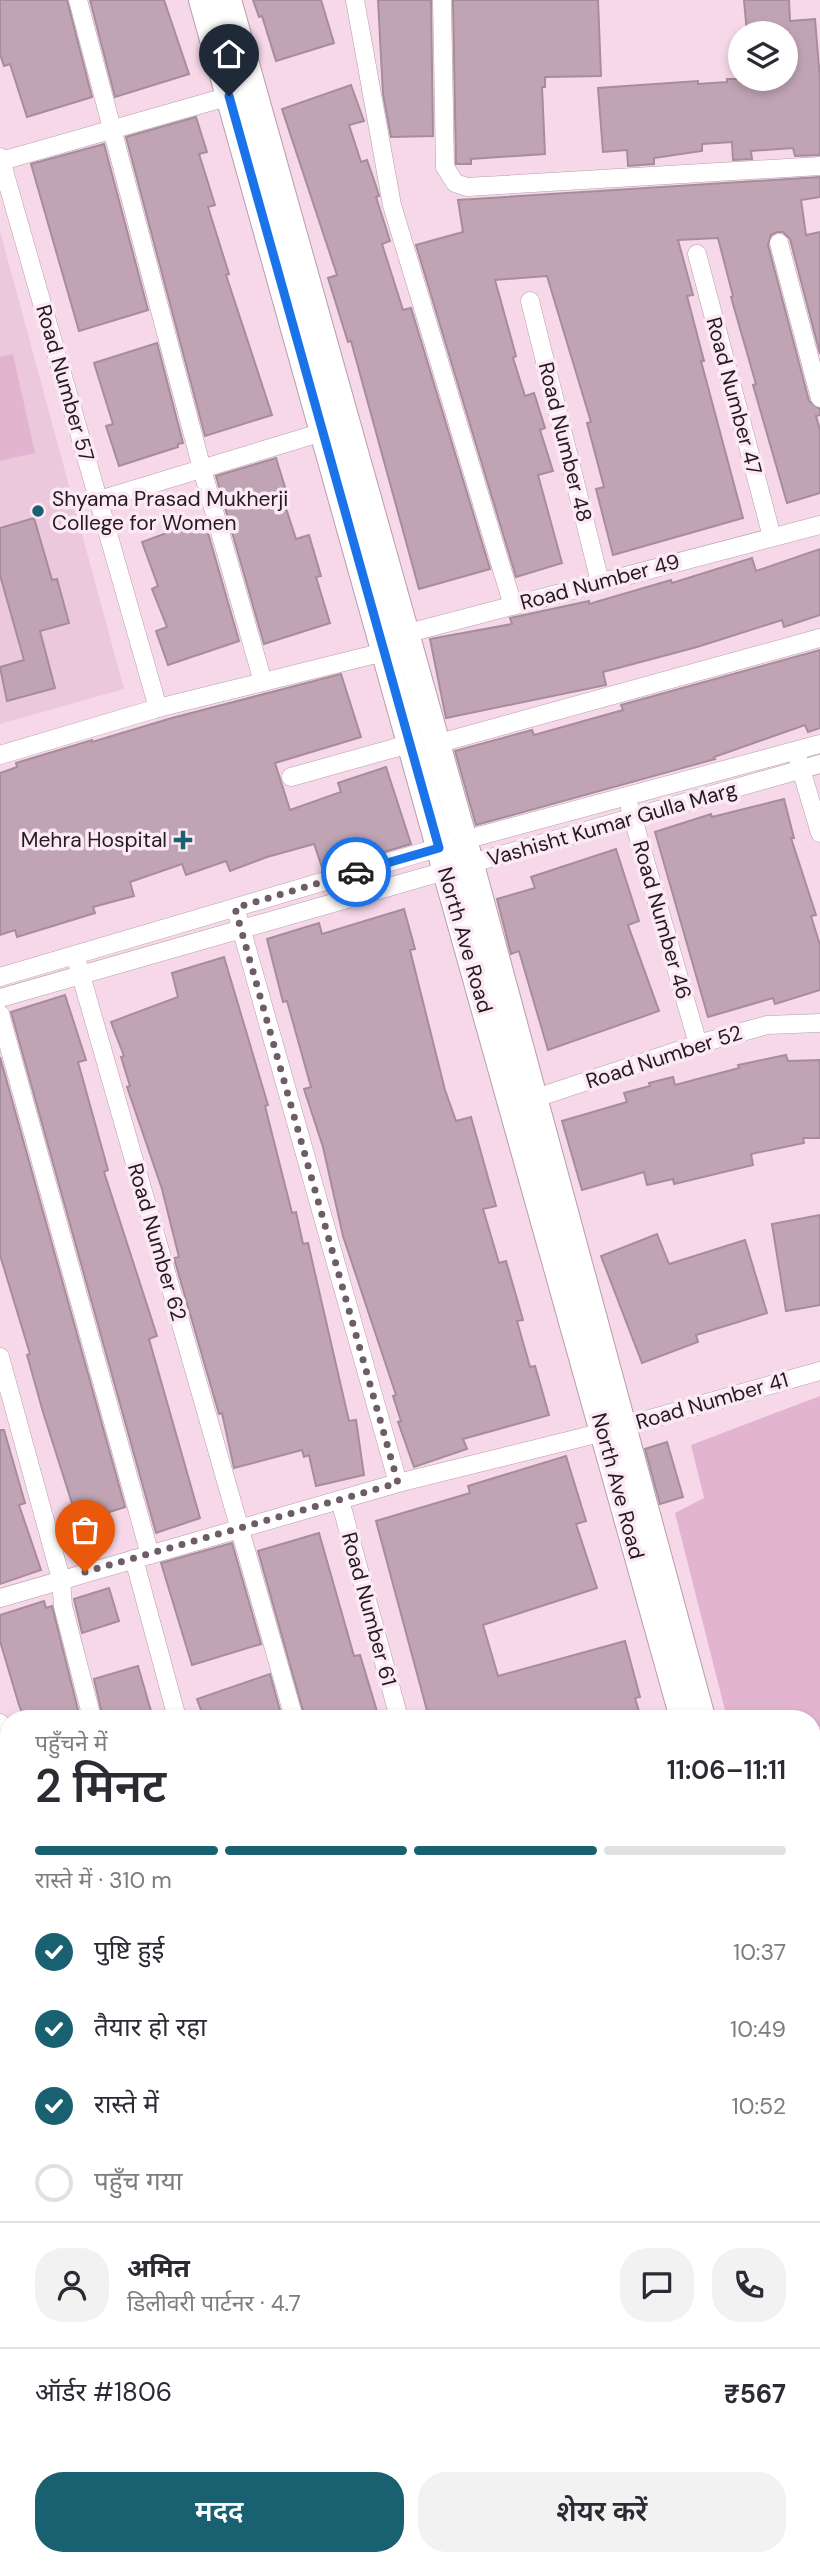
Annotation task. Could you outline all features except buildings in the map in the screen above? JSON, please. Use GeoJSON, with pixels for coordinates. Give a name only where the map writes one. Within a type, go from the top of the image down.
{"type":"FeatureCollection","features":[{"type":"Feature","properties":{"kind":"street"},"geometry":{"type":"LineString","coordinates":[[78,0],[202,469],[263,682]]}},
{"type":"Feature","properties":{"kind":"street","name":"North Ave Road"},"geometry":{"type":"LineString","coordinates":[[202,0],[241,93],[323,432],[389,642],[410,744],[442,860],[523,1103],[613,1429],[681,1710]]}},
{"type":"Feature","properties":{"kind":"street"},"geometry":{"type":"LineString","coordinates":[[228,0],[241,93],[389,642],[436,744],[467,852],[523,1103]]}},
{"type":"Feature","properties":{"kind":"street"},"geometry":{"type":"LineString","coordinates":[[355,0],[392,205],[513,606]]}},
{"type":"Feature","properties":{"kind":"street"},"geometry":{"type":"LineString","coordinates":[[442,0],[445,167],[455,183],[467,187],[820,166]]}},
{"type":"Feature","properties":{"kind":"street"},"geometry":{"type":"LineString","coordinates":[[1,159],[241,93]]}},
{"type":"Feature","properties":{"kind":"street","name":"Road Number 57"},"geometry":{"type":"LineString","coordinates":[[1,159],[158,708]]}},
{"type":"Feature","properties":{"kind":"street"},"geometry":{"type":"LineString","coordinates":[[779,243],[820,398]]}},
{"type":"Feature","properties":{"kind":"street","name":"Road Number 47"},"geometry":{"type":"LineString","coordinates":[[697,254],[772,537]]}},
{"type":"Feature","properties":{"kind":"street","name":"Road Number 48"},"geometry":{"type":"LineString","coordinates":[[530,301],[600,582]]}},
{"type":"Feature","properties":{"kind":"street"},"geometry":{"type":"LineString","coordinates":[[99,500],[323,432]]}},
{"type":"Feature","properties":{"kind":"street","name":"Road Number 49"},"geometry":{"type":"LineString","coordinates":[[389,642],[600,582],[820,526]]}},
{"type":"Feature","properties":{"kind":"street"},"geometry":{"type":"LineString","coordinates":[[436,744],[820,638]]}},
{"type":"Feature","properties":{"kind":"street"},"geometry":{"type":"LineString","coordinates":[[0,755],[158,708],[263,682],[389,642]]}},
{"type":"Feature","properties":{"kind":"street"},"geometry":{"type":"LineString","coordinates":[[290,777],[410,744]]}},
{"type":"Feature","properties":{"kind":"street","name":"Vashisht Kumar Gulla Marg"},"geometry":{"type":"LineString","coordinates":[[0,999],[242,929],[627,796],[820,744]]}},
{"type":"Feature","properties":{"kind":"street"},"geometry":{"type":"LineString","coordinates":[[795,751],[820,833]]}},
{"type":"Feature","properties":{"kind":"street","name":"Vashisht Kumar Gulla Marg"},"geometry":{"type":"LineString","coordinates":[[0,976],[235,908],[467,852],[632,817],[820,764]]}},
{"type":"Feature","properties":{"kind":"street","name":"Road Number 46"},"geometry":{"type":"LineString","coordinates":[[627,796],[698,1044]]}},
{"type":"Feature","properties":{"kind":"street"},"geometry":{"type":"LineString","coordinates":[[235,908],[398,1483]]}},
{"type":"Feature","properties":{"kind":"street","name":"Road Number 62"},"geometry":{"type":"LineString","coordinates":[[75,955],[292,1710]]}},
{"type":"Feature","properties":{"kind":"street"},"geometry":{"type":"LineString","coordinates":[[0,1014],[142,1557],[175,1710]]}},
{"type":"Feature","properties":{"kind":"street","name":"Road Number 52"},"geometry":{"type":"LineString","coordinates":[[523,1103],[698,1044],[767,1025],[820,1023]]}},
{"type":"Feature","properties":{"kind":"street"},"geometry":{"type":"LineString","coordinates":[[0,1357],[61,1579],[63,1606],[90,1710]]}},
{"type":"Feature","properties":{"kind":"street","name":"Road Number 41"},"geometry":{"type":"LineString","coordinates":[[0,1598],[398,1483],[613,1429],[820,1371]]}},
{"type":"Feature","properties":{"kind":"street"},"geometry":{"type":"LineString","coordinates":[[613,1429],[700,1710]]}},
{"type":"Feature","properties":{"kind":"street","name":"Road Number 61"},"geometry":{"type":"LineString","coordinates":[[340,1500],[397,1710]]}},
{"type":"Feature","properties":{"kind":"shaded area","name":"Shyama Prasad Mukherji College for Women"},"geometry":{"type":"Polygon","coordinates":[[[0,231],[124,689],[0,724],[0,231]]]}},
{"type":"Feature","properties":{"kind":"shaded area"},"geometry":{"type":"Polygon","coordinates":[[[13,354],[35,453],[0,461],[0,357],[13,354]]]}},
{"type":"Feature","properties":{"kind":"shaded area"},"geometry":{"type":"Polygon","coordinates":[[[820,1396],[820,1710],[725,1710],[675,1513],[704,1498],[691,1445],[820,1396]]]}},
{"type":"Feature","properties":{"kind":"way so far"},"geometry":{"type":"LineString","coordinates":[[85,1572],[398,1483],[235,908],[356,872]]}},
{"type":"Feature","properties":{"kind":"place","name":"Shyama Prasad Mukherji College for Women"},"geometry":{"type":"Point","coordinates":[38,511]}},
{"type":"Feature","properties":{"kind":"place","name":"Mehra Hospital"},"geometry":{"type":"Point","coordinates":[183,840]}},
{"type":"Feature","properties":{"kind":"route"},"geometry":{"type":"LineString","coordinates":[[229,96],[439,848],[356,872]]}}]}
